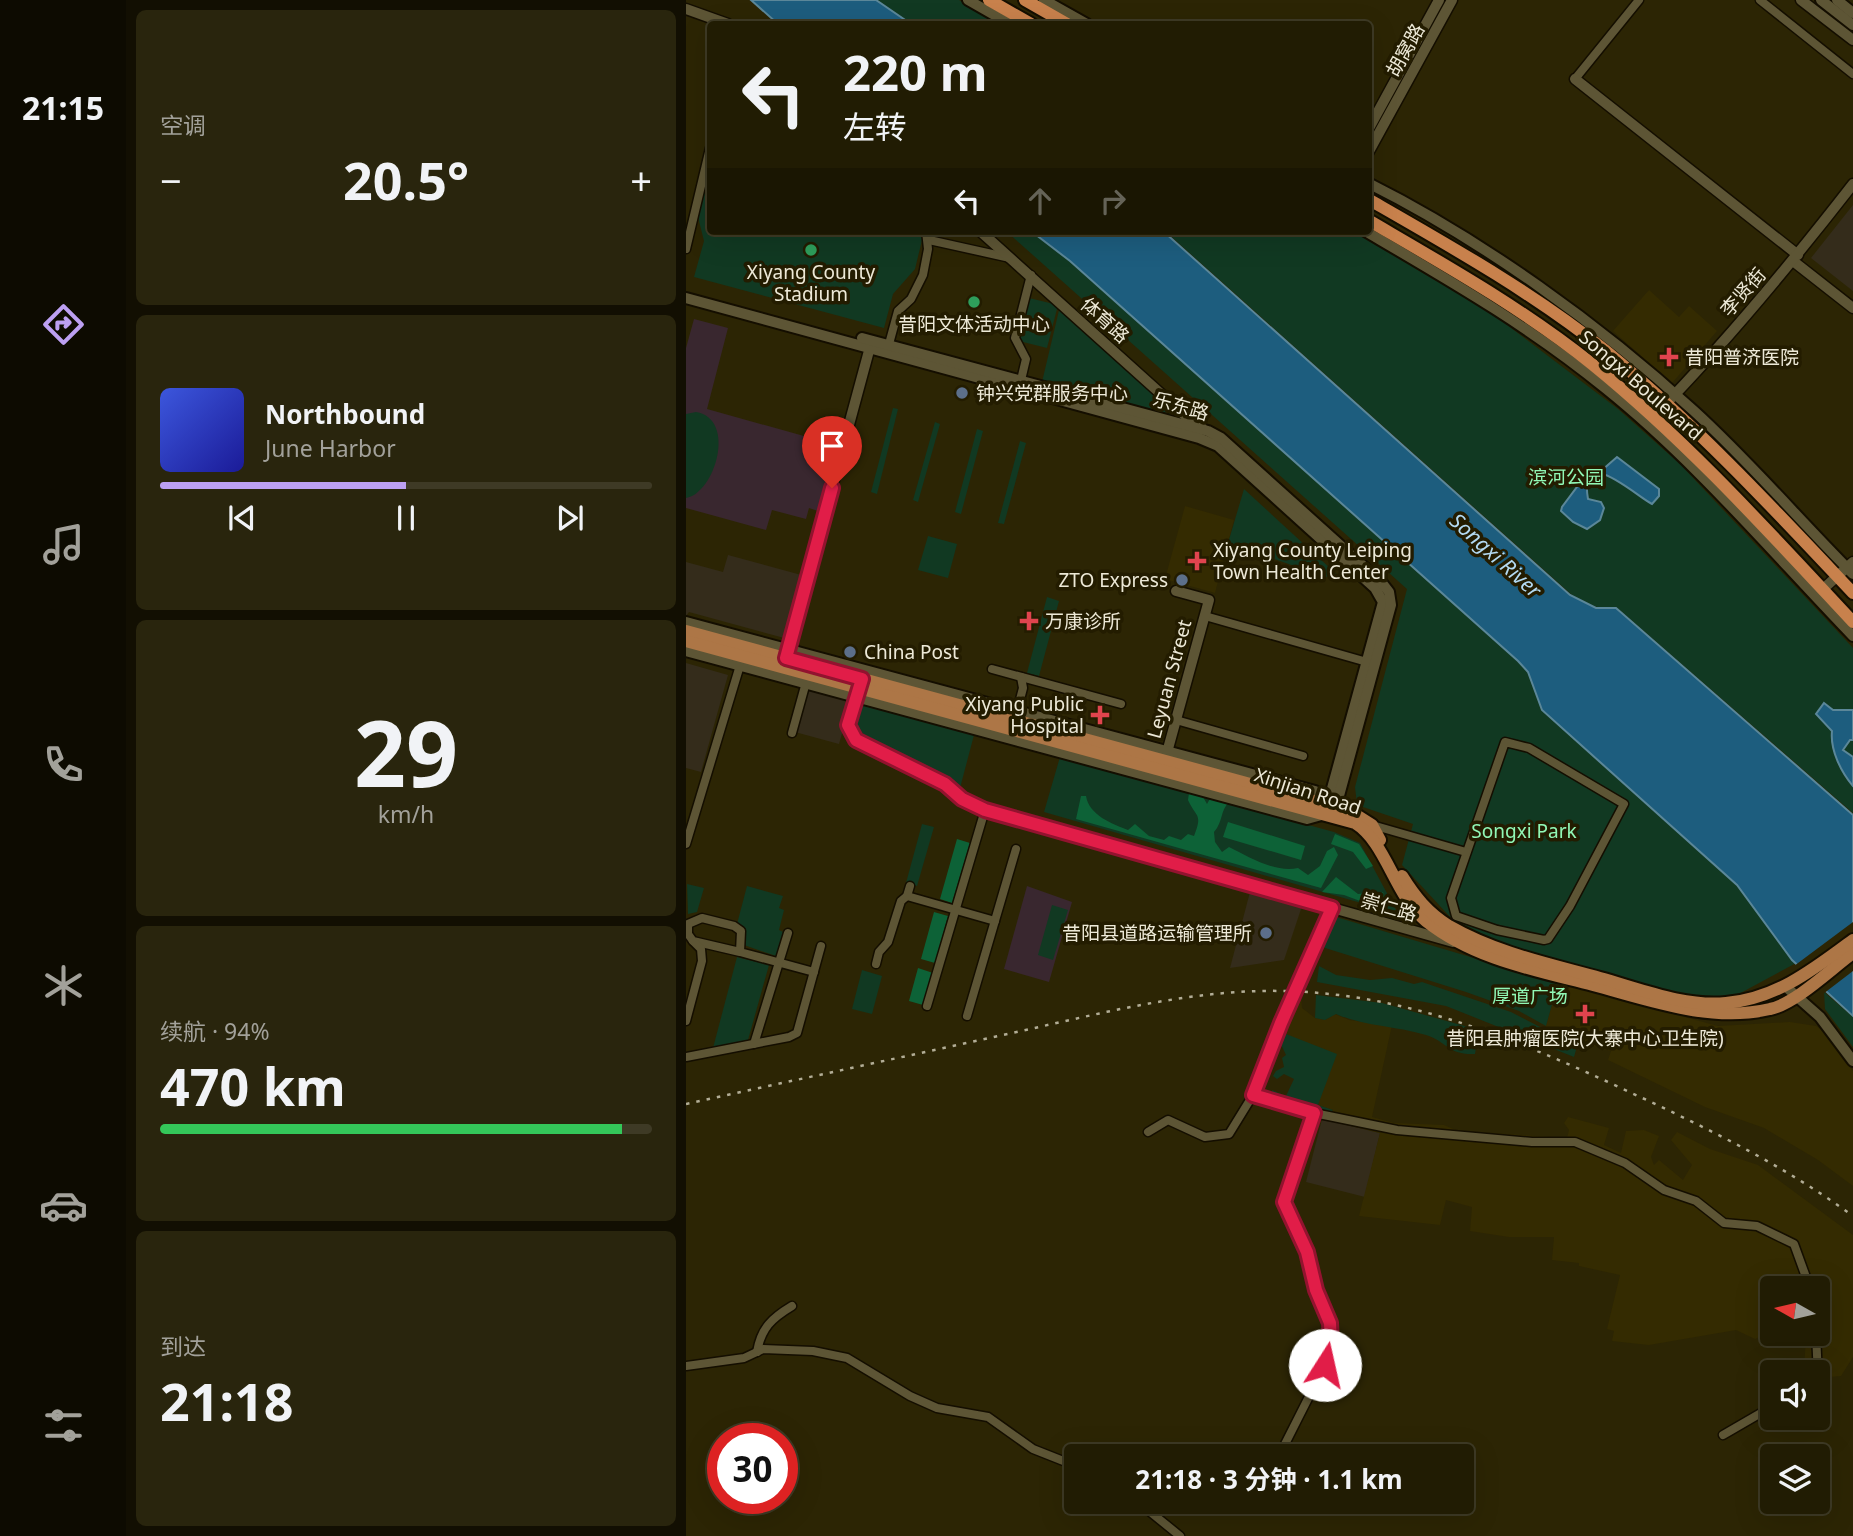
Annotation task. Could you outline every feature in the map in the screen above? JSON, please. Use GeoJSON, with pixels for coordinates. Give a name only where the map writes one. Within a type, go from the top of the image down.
{"type":"FeatureCollection","features":[{"type":"Feature","properties":{"kind":"highway"},"geometry":{"type":"LineString","coordinates":[[989,0],[1026,21]]}},
{"type":"Feature","properties":{"kind":"highway"},"geometry":{"type":"LineString","coordinates":[[1025,0],[1062,21]]}},
{"type":"Feature","properties":{"kind":"highway","name":"Songxi Boulevard"},"geometry":{"type":"LineString","coordinates":[[1372,201],[1494,271],[1605,351],[1847,570],[1853,593]]}},
{"type":"Feature","properties":{"kind":"highway","name":"Songxi Boulevard"},"geometry":{"type":"LineString","coordinates":[[1372,222],[1500,297],[1589,362],[1653,417],[1853,622]]}},
{"type":"Feature","properties":{"kind":"main road"},"geometry":{"type":"LineString","coordinates":[[968,0],[1005,21]]}},
{"type":"Feature","properties":{"kind":"main road"},"geometry":{"type":"LineString","coordinates":[[1044,0],[1082,21]]}},
{"type":"Feature","properties":{"kind":"main road"},"geometry":{"type":"LineString","coordinates":[[1821,0],[1853,25]]}},
{"type":"Feature","properties":{"kind":"main road"},"geometry":{"type":"LineString","coordinates":[[1837,0],[1853,13]]}},
{"type":"Feature","properties":{"kind":"main road"},"geometry":{"type":"LineString","coordinates":[[1372,185],[1541,289],[1586,321],[1676,395],[1847,570]]}},
{"type":"Feature","properties":{"kind":"main road"},"geometry":{"type":"LineString","coordinates":[[1372,235],[1473,294],[1604,387],[1686,461],[1853,636]]}},
{"type":"Feature","properties":{"kind":"main road","name":"乐东路"},"geometry":{"type":"LineString","coordinates":[[686,291],[1208,431],[1222,438],[1389,592],[1391,605],[1330,811]]}},
{"type":"Feature","properties":{"kind":"main road","name":"乐东路"},"geometry":{"type":"LineString","coordinates":[[686,298],[1199,438],[1218,446],[1382,596],[1330,811]]}},
{"type":"Feature","properties":{"kind":"main road"},"geometry":{"type":"LineString","coordinates":[[686,622],[787,654],[1015,716]]}},
{"type":"Feature","properties":{"kind":"main road","name":"Xinjian Road"},"geometry":{"type":"LineString","coordinates":[[686,631],[787,654],[860,688],[1330,811],[1356,813],[1372,825],[1418,901],[1450,926],[1496,948],[1673,998],[1698,1002],[1735,1002],[1806,981],[1853,953]]}},
{"type":"Feature","properties":{"kind":"main road","name":"Xinjian Road"},"geometry":{"type":"LineString","coordinates":[[686,641],[739,660],[804,678],[1015,716],[1166,756],[1330,811],[1361,827],[1369,835],[1410,906],[1426,921],[1462,944],[1493,959],[1673,1007],[1709,1013],[1773,1009],[1795,997],[1806,981],[1853,940]]}},
{"type":"Feature","properties":{"kind":"main road"},"geometry":{"type":"LineString","coordinates":[[686,651],[739,660]]}},
{"type":"Feature","properties":{"kind":"main road"},"geometry":{"type":"LineString","coordinates":[[1785,986],[1820,1017],[1853,1061]]}},
{"type":"Feature","properties":{"kind":"street","name":"胡窝路"},"geometry":{"type":"LineString","coordinates":[[1372,123],[1439,0]]}},
{"type":"Feature","properties":{"kind":"street","name":"胡窝路"},"geometry":{"type":"LineString","coordinates":[[1372,146],[1452,0]]}},
{"type":"Feature","properties":{"kind":"street"},"geometry":{"type":"LineString","coordinates":[[1639,0],[1575,79],[1853,308]]}},
{"type":"Feature","properties":{"kind":"street"},"geometry":{"type":"LineString","coordinates":[[1760,0],[1853,74]]}},
{"type":"Feature","properties":{"kind":"street"},"geometry":{"type":"LineString","coordinates":[[1801,0],[1853,40]]}},
{"type":"Feature","properties":{"kind":"street"},"geometry":{"type":"LineString","coordinates":[[686,9],[720,21]]}},
{"type":"Feature","properties":{"kind":"street"},"geometry":{"type":"LineString","coordinates":[[686,249],[707,161]]}},
{"type":"Feature","properties":{"kind":"street","name":"李贤街"},"geometry":{"type":"LineString","coordinates":[[1653,417],[1676,395],[1795,258],[1853,184]]}},
{"type":"Feature","properties":{"kind":"street","name":"体育路"},"geometry":{"type":"LineString","coordinates":[[984,235],[1182,413],[1208,431]]}},
{"type":"Feature","properties":{"kind":"street"},"geometry":{"type":"LineString","coordinates":[[890,344],[898,311],[911,299],[923,275],[927,236],[1010,258]]}},
{"type":"Feature","properties":{"kind":"street"},"geometry":{"type":"LineString","coordinates":[[1021,380],[1026,359],[1015,338],[1031,275]]}},
{"type":"Feature","properties":{"kind":"street"},"geometry":{"type":"LineString","coordinates":[[787,654],[870,347]]}},
{"type":"Feature","properties":{"kind":"street"},"geometry":{"type":"LineString","coordinates":[[1823,589],[1847,570]]}},
{"type":"Feature","properties":{"kind":"street","name":"Leyuan Street"},"geometry":{"type":"LineString","coordinates":[[1166,756],[1209,600],[1176,591]]}},
{"type":"Feature","properties":{"kind":"street"},"geometry":{"type":"LineString","coordinates":[[1205,616],[1367,662]]}},
{"type":"Feature","properties":{"kind":"street"},"geometry":{"type":"LineString","coordinates":[[686,843],[739,660]]}},
{"type":"Feature","properties":{"kind":"street"},"geometry":{"type":"LineString","coordinates":[[992,669],[1121,704]]}},
{"type":"Feature","properties":{"kind":"street"},"geometry":{"type":"LineString","coordinates":[[1015,716],[1023,688],[1021,677]]}},
{"type":"Feature","properties":{"kind":"street"},"geometry":{"type":"LineString","coordinates":[[793,733],[805,686],[804,678]]}},
{"type":"Feature","properties":{"kind":"street","name":"崇仁路"},"geometry":{"type":"LineString","coordinates":[[860,688],[848,725],[856,740],[945,784],[962,799],[985,810],[1332,908],[1389,927],[1462,944]]}},
{"type":"Feature","properties":{"kind":"street"},"geometry":{"type":"LineString","coordinates":[[1176,720],[1303,756]]}},
{"type":"Feature","properties":{"kind":"street"},"geometry":{"type":"LineString","coordinates":[[1505,742],[1529,748],[1624,804],[1570,906],[1548,939],[1497,930],[1456,916],[1451,898],[1466,852],[1505,742]]}},
{"type":"Feature","properties":{"kind":"street"},"geometry":{"type":"LineString","coordinates":[[928,1006],[985,810]]}},
{"type":"Feature","properties":{"kind":"street"},"geometry":{"type":"LineString","coordinates":[[1372,825],[1466,852]]}},
{"type":"Feature","properties":{"kind":"street"},"geometry":{"type":"LineString","coordinates":[[967,1016],[1016,849]]}},
{"type":"Feature","properties":{"kind":"street"},"geometry":{"type":"LineString","coordinates":[[876,964],[879,952],[888,942],[901,901],[907,896],[910,886]]}},
{"type":"Feature","properties":{"kind":"street"},"geometry":{"type":"LineString","coordinates":[[907,896],[995,921]]}},
{"type":"Feature","properties":{"kind":"street"},"geometry":{"type":"LineString","coordinates":[[1149,1132],[1168,1120],[1205,1137],[1229,1134],[1253,1095],[1281,1023],[1332,908]]}},
{"type":"Feature","properties":{"kind":"street"},"geometry":{"type":"LineString","coordinates":[[686,1021],[702,961],[701,949],[688,934],[687,924],[702,918],[738,928],[741,935],[740,952]]}},
{"type":"Feature","properties":{"kind":"street"},"geometry":{"type":"LineString","coordinates":[[754,1044],[788,933]]}},
{"type":"Feature","properties":{"kind":"street"},"geometry":{"type":"LineString","coordinates":[[693,941],[814,972]]}},
{"type":"Feature","properties":{"kind":"street"},"geometry":{"type":"LineString","coordinates":[[686,1057],[797,1033],[821,946]]}},
{"type":"Feature","properties":{"kind":"street"},"geometry":{"type":"LineString","coordinates":[[1253,1095],[1314,1113],[1397,1130],[1532,1142],[1574,1142],[1625,1163],[1664,1191],[1696,1201],[1724,1223],[1757,1226],[1794,1244],[1806,1276]]}},
{"type":"Feature","properties":{"kind":"street"},"geometry":{"type":"LineString","coordinates":[[1285,1444],[1325,1365],[1331,1344],[1330,1323],[1316,1290],[1307,1252],[1284,1202],[1314,1113]]}},
{"type":"Feature","properties":{"kind":"street"},"geometry":{"type":"LineString","coordinates":[[757,1352],[760,1335],[769,1322],[792,1306]]}},
{"type":"Feature","properties":{"kind":"street"},"geometry":{"type":"LineString","coordinates":[[686,1366],[744,1358],[763,1349],[813,1350],[847,1358],[910,1396],[937,1408],[988,1417],[1033,1449],[1064,1461]]}},
{"type":"Feature","properties":{"kind":"street"},"geometry":{"type":"LineString","coordinates":[[1723,1435],[1760,1414]]}},
{"type":"Feature","properties":{"kind":"street"},"geometry":{"type":"LineString","coordinates":[[1153,1514],[1180,1536]]}},
{"type":"Feature","properties":{"kind":"shaded area"},"geometry":{"type":"Polygon","coordinates":[[[1853,205],[1853,291],[1811,258],[1853,205]]]}},
{"type":"Feature","properties":{"kind":"shaded area","name":"昔阳普济医院"},"geometry":{"type":"Polygon","coordinates":[[[1649,290],[1679,317],[1689,306],[1717,331],[1672,383],[1613,331],[1649,290]]]}},
{"type":"Feature","properties":{"kind":"shaded area"},"geometry":{"type":"Polygon","coordinates":[[[694,319],[728,328],[707,409],[836,445],[818,511],[809,508],[806,519],[772,510],[766,530],[686,508],[686,348],[694,319]]]}},
{"type":"Feature","properties":{"kind":"shaded area","name":"Xiyang County Leiping Town Health Center"},"geometry":{"type":"Polygon","coordinates":[[[1185,506],[1234,520],[1215,593],[1165,579],[1185,506]]]}},
{"type":"Feature","properties":{"kind":"shaded area"},"geometry":{"type":"Polygon","coordinates":[[[728,555],[805,576],[788,639],[689,612],[686,616],[686,562],[723,572],[728,555]]]}},
{"type":"Feature","properties":{"kind":"shaded area"},"geometry":{"type":"Polygon","coordinates":[[[686,663],[728,675],[701,772],[686,768],[686,663]]]}},
{"type":"Feature","properties":{"kind":"shaded area"},"geometry":{"type":"Polygon","coordinates":[[[807,689],[851,702],[839,744],[795,732],[807,689]]]}},
{"type":"Feature","properties":{"kind":"shaded area"},"geometry":{"type":"Polygon","coordinates":[[[1027,886],[1072,902],[1049,982],[1004,969],[1027,886]]]}},
{"type":"Feature","properties":{"kind":"shaded area","name":"昔阳县道路运输管理所"},"geometry":{"type":"Polygon","coordinates":[[[1250,892],[1302,906],[1284,960],[1230,968],[1250,892]]]}},
{"type":"Feature","properties":{"kind":"shaded area"},"geometry":{"type":"Polygon","coordinates":[[[1558,983],[1718,1026],[1790,1022],[1816,1026],[1824,1032],[1853,1071],[1853,1186],[1818,1160],[1764,1128],[1705,1107],[1608,1060],[1611,1051],[1544,1032],[1558,983]]]}},
{"type":"Feature","properties":{"kind":"shaded area"},"geometry":{"type":"Polygon","coordinates":[[[1297,995],[1301,995],[1302,1008],[1315,1018],[1325,1020],[1335,1014],[1349,1020],[1392,1025],[1372,1117],[1394,1123],[1444,1125],[1458,1131],[1567,1138],[1569,1130],[1564,1123],[1568,1117],[1609,1128],[1604,1145],[1621,1153],[1626,1131],[1644,1130],[1659,1136],[1651,1157],[1654,1165],[1659,1160],[1683,1180],[1692,1165],[1671,1140],[1677,1132],[1710,1149],[1758,1165],[1853,1235],[1853,1357],[1841,1376],[1830,1377],[1830,1360],[1805,1360],[1805,1346],[1830,1346],[1830,1276],[1760,1276],[1760,1336],[1755,1339],[1736,1330],[1649,1345],[1612,1341],[1614,1331],[1607,1329],[1620,1275],[1579,1266],[1579,1263],[1552,1260],[1554,1237],[1509,1237],[1470,1231],[1472,1207],[1446,1200],[1440,1225],[1359,1216],[1380,1133],[1330,1121],[1333,1110],[1318,1105],[1281,1032],[1297,995]]]}},
{"type":"Feature","properties":{"kind":"shaded area"},"geometry":{"type":"Polygon","coordinates":[[[1322,1119],[1380,1133],[1365,1197],[1306,1182],[1322,1119]]]}},
{"type":"Feature","properties":{"kind":"green space"},"geometry":{"type":"Polygon","coordinates":[[[873,0],[959,0],[995,21],[904,21],[873,0]]]}},
{"type":"Feature","properties":{"kind":"green space","name":"Xiyang County Stadium"},"geometry":{"type":"Polygon","coordinates":[[[707,176],[707,235],[921,235],[922,240],[915,269],[893,294],[884,328],[694,277],[704,241],[698,217],[707,176]]]}},
{"type":"Feature","properties":{"kind":"green space","name":"Songxi Park"},"geometry":{"type":"Polygon","coordinates":[[[1010,235],[1046,235],[1427,568],[1705,842],[1798,962],[1735,996],[1709,1000],[1614,979],[1495,940],[1452,919],[1402,865],[1413,824],[1357,804],[1355,787],[1407,589],[1010,235]]]}},
{"type":"Feature","properties":{"kind":"green space","name":"滨河公园"},"geometry":{"type":"Polygon","coordinates":[[[1169,235],[1359,235],[1494,315],[1618,409],[1680,464],[1853,648],[1853,813],[1616,607],[1599,608],[1572,595],[1169,235]]]}},
{"type":"Feature","properties":{"kind":"green space"},"geometry":{"type":"Polygon","coordinates":[[[1029,298],[1058,305],[1047,348],[1019,341],[1029,298]]]}},
{"type":"Feature","properties":{"kind":"green space"},"geometry":{"type":"Polygon","coordinates":[[[1060,306],[1187,420],[1042,382],[1060,306]]]}},
{"type":"Feature","properties":{"kind":"green space"},"geometry":{"type":"Polygon","coordinates":[[[893,408],[898,409],[877,494],[871,492],[893,408]]]}},
{"type":"Feature","properties":{"kind":"green space"},"geometry":{"type":"Polygon","coordinates":[[[696,412],[709,418],[716,428],[717,456],[706,483],[686,498],[686,414],[696,412]]]}},
{"type":"Feature","properties":{"kind":"green space"},"geometry":{"type":"Polygon","coordinates":[[[935,422],[940,424],[918,502],[913,500],[935,422]]]}},
{"type":"Feature","properties":{"kind":"green space"},"geometry":{"type":"Polygon","coordinates":[[[977,429],[983,431],[961,514],[955,512],[977,429]]]}},
{"type":"Feature","properties":{"kind":"green space"},"geometry":{"type":"Polygon","coordinates":[[[1020,441],[1026,443],[1004,524],[998,523],[1020,441]]]}},
{"type":"Feature","properties":{"kind":"green space"},"geometry":{"type":"Polygon","coordinates":[[[1244,489],[1343,580],[1323,576],[1228,543],[1244,489]]]}},
{"type":"Feature","properties":{"kind":"green space"},"geometry":{"type":"Polygon","coordinates":[[[928,536],[957,544],[948,578],[918,570],[928,536]]]}},
{"type":"Feature","properties":{"kind":"green space"},"geometry":{"type":"Polygon","coordinates":[[[1047,597],[1059,601],[1039,676],[1027,673],[1047,597]]]}},
{"type":"Feature","properties":{"kind":"green space"},"geometry":{"type":"Polygon","coordinates":[[[862,705],[974,735],[960,788],[860,732],[857,725],[862,705]]]}},
{"type":"Feature","properties":{"kind":"green space"},"geometry":{"type":"Polygon","coordinates":[[[1060,757],[1334,832],[1360,843],[1396,910],[1389,911],[1044,812],[1060,757]]]}},
{"type":"Feature","properties":{"kind":"green space"},"geometry":{"type":"Polygon","coordinates":[[[1189,793],[1203,797],[1207,804],[1211,797],[1229,802],[1214,832],[1215,842],[1222,852],[1229,847],[1262,863],[1280,868],[1298,868],[1308,875],[1320,866],[1327,851],[1334,847],[1338,855],[1321,888],[1076,819],[1081,796],[1086,796],[1096,814],[1115,825],[1128,830],[1135,824],[1149,836],[1164,840],[1169,836],[1181,840],[1188,834],[1194,836],[1198,823],[1188,800],[1189,793]]]}},
{"type":"Feature","properties":{"kind":"green space"},"geometry":{"type":"Polygon","coordinates":[[[1228,822],[1305,846],[1301,860],[1223,837],[1228,822]]]}},
{"type":"Feature","properties":{"kind":"green space"},"geometry":{"type":"Polygon","coordinates":[[[922,824],[934,827],[917,886],[906,883],[922,824]]]}},
{"type":"Feature","properties":{"kind":"green space"},"geometry":{"type":"Polygon","coordinates":[[[1335,834],[1359,844],[1373,866],[1366,869],[1353,852],[1331,844],[1335,834]]]}},
{"type":"Feature","properties":{"kind":"green space"},"geometry":{"type":"Polygon","coordinates":[[[957,839],[970,843],[952,903],[940,899],[957,839]]]}},
{"type":"Feature","properties":{"kind":"green space"},"geometry":{"type":"Polygon","coordinates":[[[1336,877],[1358,894],[1368,893],[1377,897],[1383,892],[1388,907],[1384,910],[1344,895],[1322,892],[1336,877]]]}},
{"type":"Feature","properties":{"kind":"green space"},"geometry":{"type":"Polygon","coordinates":[[[687,884],[704,888],[697,912],[688,914],[687,884]]]}},
{"type":"Feature","properties":{"kind":"green space"},"geometry":{"type":"Polygon","coordinates":[[[747,886],[783,896],[779,908],[784,910],[779,930],[783,932],[776,956],[744,945],[742,928],[737,924],[747,886]]]}},
{"type":"Feature","properties":{"kind":"green space"},"geometry":{"type":"Polygon","coordinates":[[[1052,905],[1068,910],[1053,960],[1038,955],[1052,905]]]}},
{"type":"Feature","properties":{"kind":"green space"},"geometry":{"type":"Polygon","coordinates":[[[934,912],[948,916],[935,963],[921,959],[934,912]]]}},
{"type":"Feature","properties":{"kind":"green space","name":"厚道广场"},"geometry":{"type":"Polygon","coordinates":[[[1336,917],[1558,983],[1546,1026],[1519,1011],[1466,992],[1322,947],[1331,921],[1336,917]]]}},
{"type":"Feature","properties":{"kind":"green space"},"geometry":{"type":"Polygon","coordinates":[[[737,957],[769,965],[748,1040],[713,1048],[737,957]]]}},
{"type":"Feature","properties":{"kind":"green space"},"geometry":{"type":"Polygon","coordinates":[[[1319,966],[1336,975],[1370,980],[1392,978],[1414,984],[1422,982],[1511,1012],[1542,1028],[1544,1034],[1578,1043],[1574,1057],[1446,1006],[1317,982],[1319,966]]]}},
{"type":"Feature","properties":{"kind":"green space"},"geometry":{"type":"Polygon","coordinates":[[[918,968],[933,973],[923,1005],[909,1001],[918,968]]]}},
{"type":"Feature","properties":{"kind":"green space"},"geometry":{"type":"Polygon","coordinates":[[[862,970],[882,976],[872,1014],[852,1009],[862,970]]]}},
{"type":"Feature","properties":{"kind":"green space"},"geometry":{"type":"Polygon","coordinates":[[[1824,992],[1853,1017],[1853,1047],[1825,1009],[1824,992]]]}},
{"type":"Feature","properties":{"kind":"green space"},"geometry":{"type":"Polygon","coordinates":[[[1316,995],[1382,1003],[1479,1030],[1475,1054],[1453,1050],[1426,1035],[1336,1014],[1325,1020],[1315,1018],[1316,995]]]}},
{"type":"Feature","properties":{"kind":"green space"},"geometry":{"type":"Polygon","coordinates":[[[1281,1032],[1337,1054],[1318,1105],[1333,1110],[1329,1113],[1273,1098],[1272,1090],[1286,1096],[1294,1079],[1284,1074],[1277,1079],[1273,1076],[1284,1067],[1282,1058],[1286,1055],[1279,1040],[1281,1032]]]}},
{"type":"Feature","properties":{"kind":"water"},"geometry":{"type":"Polygon","coordinates":[[[751,0],[876,0],[907,21],[775,21],[751,0]]]}},
{"type":"Feature","properties":{"kind":"water","name":"Songxi River"},"geometry":{"type":"Polygon","coordinates":[[[1036,235],[1167,235],[1570,595],[1596,608],[1616,608],[1853,815],[1853,1016],[1792,960],[1737,885],[1542,710],[1528,672],[1518,661],[1070,261],[1036,235]]]}},
{"type":"Feature","properties":{"kind":"water"},"geometry":{"type":"Polygon","coordinates":[[[1617,457],[1659,489],[1659,496],[1652,504],[1611,477],[1600,473],[1592,474],[1587,482],[1588,499],[1601,502],[1604,508],[1600,520],[1587,529],[1573,522],[1561,511],[1562,507],[1586,475],[1601,471],[1617,457]]]}},
{"type":"Feature","properties":{"kind":"water"},"geometry":{"type":"Polygon","coordinates":[[[1824,703],[1833,710],[1853,710],[1853,740],[1850,740],[1843,750],[1853,757],[1853,786],[1837,760],[1832,731],[1816,714],[1824,703]]]}},
{"type":"Feature","properties":{"kind":"pier"},"geometry":{"type":"Polygon","coordinates":[[[1853,922],[1853,971],[1823,994],[1794,966],[1853,922]]]}},
{"type":"Feature","properties":{"kind":"railway"},"geometry":{"type":"LineString","coordinates":[[686,1104],[1167,1000],[1261,991],[1311,992],[1408,1008],[1455,1021],[1547,1055],[1721,1136],[1802,1182],[1853,1216]]}},
{"type":"Feature","properties":{"kind":"place","name":"Xiyang County Stadium"},"geometry":{"type":"Point","coordinates":[811,250]}},
{"type":"Feature","properties":{"kind":"place","name":"昔阳文体活动中心"},"geometry":{"type":"Point","coordinates":[974,302]}},
{"type":"Feature","properties":{"kind":"place","name":"昔阳普济医院"},"geometry":{"type":"Point","coordinates":[1669,357]}},
{"type":"Feature","properties":{"kind":"place","name":"钟兴党群服务中心"},"geometry":{"type":"Point","coordinates":[962,393]}},
{"type":"Feature","properties":{"kind":"place","name":"Xiyang County Leiping Town Health Center"},"geometry":{"type":"Point","coordinates":[1197,561]}},
{"type":"Feature","properties":{"kind":"place","name":"ZTO Express"},"geometry":{"type":"Point","coordinates":[1182,580]}},
{"type":"Feature","properties":{"kind":"place","name":"万康诊所"},"geometry":{"type":"Point","coordinates":[1029,621]}},
{"type":"Feature","properties":{"kind":"place","name":"China Post"},"geometry":{"type":"Point","coordinates":[850,652]}},
{"type":"Feature","properties":{"kind":"place","name":"Xiyang Public Hospital"},"geometry":{"type":"Point","coordinates":[1100,715]}},
{"type":"Feature","properties":{"kind":"place","name":"昔阳县道路运输管理所"},"geometry":{"type":"Point","coordinates":[1266,933]}},
{"type":"Feature","properties":{"kind":"place","name":"昔阳县肿瘤医院(大寨中心卫生院)"},"geometry":{"type":"Point","coordinates":[1585,1014]}},
{"type":"Feature","properties":{"kind":"route"},"geometry":{"type":"LineString","coordinates":[[832,488],[786,658],[862,679],[848,725],[856,740],[945,784],[962,799],[985,810],[1332,908],[1281,1023],[1253,1095],[1314,1113],[1311,1130],[1286,1190],[1284,1202],[1307,1252],[1316,1290],[1330,1323],[1331,1344],[1325,1365]]}}]}
